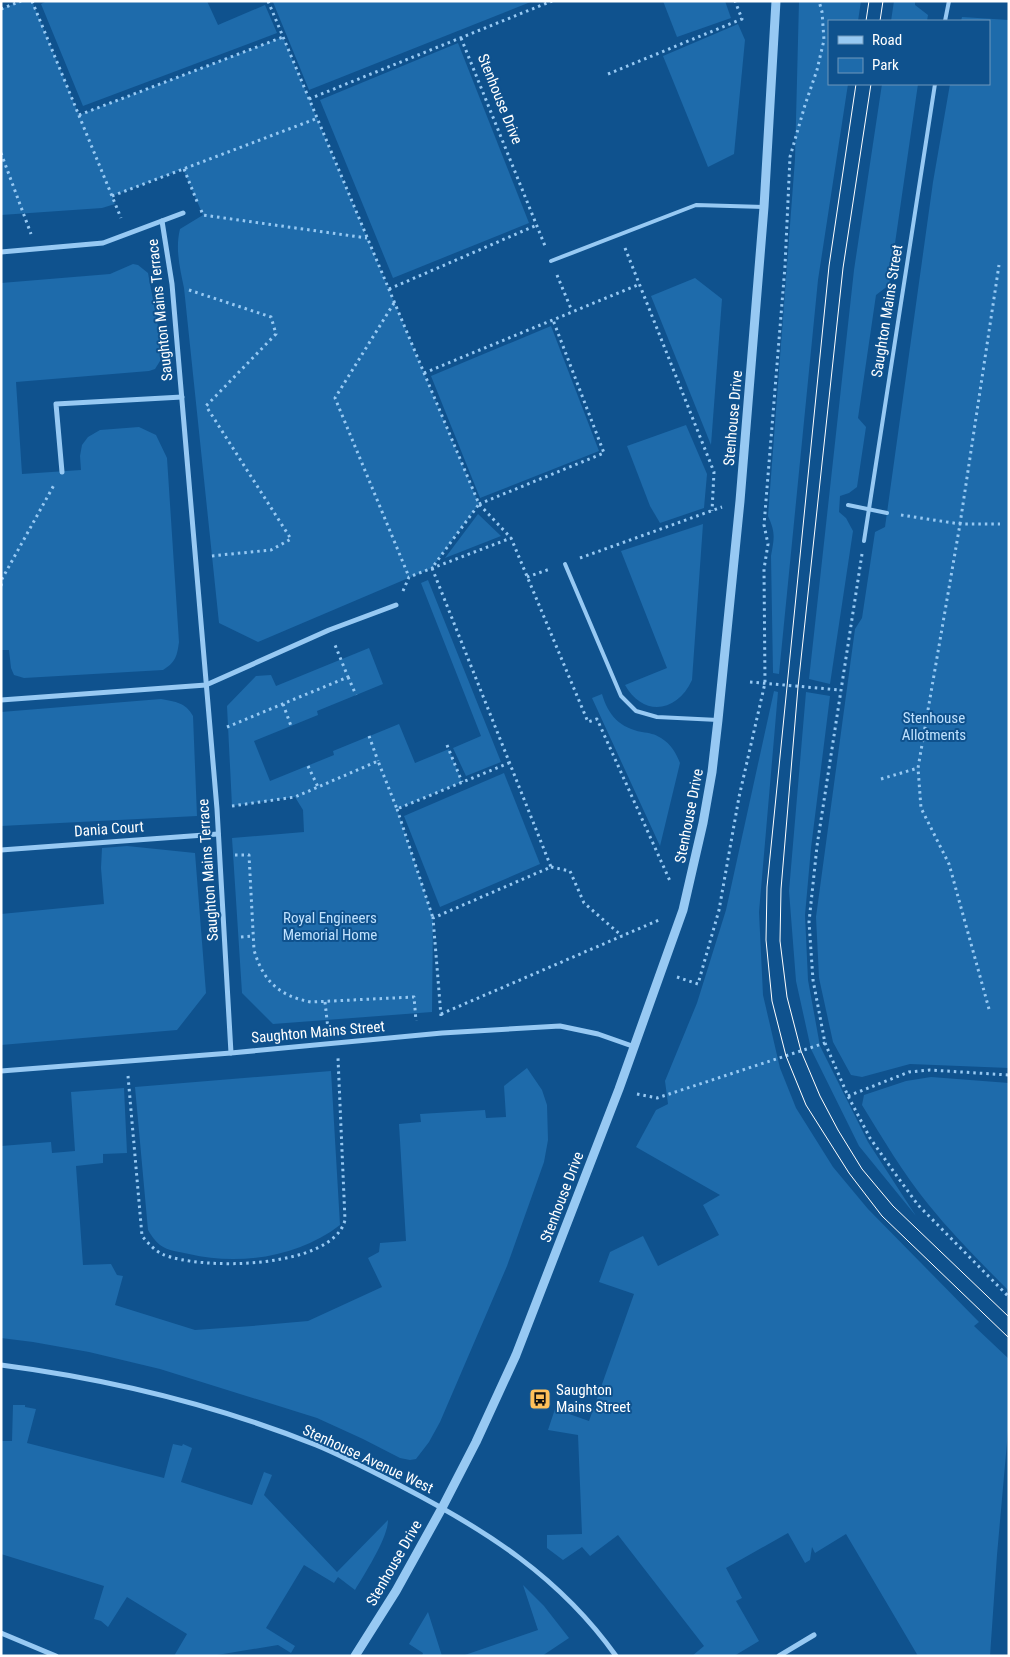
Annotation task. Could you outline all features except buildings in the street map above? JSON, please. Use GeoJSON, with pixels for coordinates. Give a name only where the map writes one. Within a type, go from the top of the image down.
{"type":"FeatureCollection","features":[{"type":"Feature","properties":{"kind":"street","name":"Stenhouse Drive"},"geometry":{"type":"LineString","coordinates":[[355,1656],[396,1591],[442,1508],[476,1442],[516,1355],[619,1090],[683,910],[703,823],[712,772],[718,720],[740,501],[764,207],[776,1]]}},
{"type":"Feature","properties":{"kind":"street","name":"Saughton Mains Terrace"},"geometry":{"type":"LineString","coordinates":[[1,252],[103,243],[183,212]]}},
{"type":"Feature","properties":{"kind":"street","name":"Saughton Mains Terrace"},"geometry":{"type":"LineString","coordinates":[[162,220],[172,284],[217,809],[231,1053]]}},
{"type":"Feature","properties":{"kind":"street","name":"Saughton Mains Terrace"},"geometry":{"type":"LineString","coordinates":[[62,472],[56,404],[182,397]]}},
{"type":"Feature","properties":{"kind":"street"},"geometry":{"type":"LineString","coordinates":[[1,700],[206,685],[329,630],[396,605]]}},
{"type":"Feature","properties":{"kind":"street","name":"Dania Court"},"geometry":{"type":"LineString","coordinates":[[1,850],[218,834]]}},
{"type":"Feature","properties":{"kind":"street","name":"Saughton Mains Street"},"geometry":{"type":"LineString","coordinates":[[1,1071],[231,1053],[416,1035],[560,1026],[598,1034],[634,1047]]}},
{"type":"Feature","properties":{"kind":"street","name":"Stenhouse Avenue West"},"geometry":{"type":"LineString","coordinates":[[1,1365],[104,1382],[226,1414],[317,1445],[442,1508],[488,1535],[544,1576],[579,1610],[616,1656]]}},
{"type":"Feature","properties":{"kind":"street"},"geometry":{"type":"LineString","coordinates":[[1,1633],[56,1656]]}},
{"type":"Feature","properties":{"kind":"street"},"geometry":{"type":"LineString","coordinates":[[779,1656],[814,1635]]}},
{"type":"Feature","properties":{"kind":"lane"},"geometry":{"type":"LineString","coordinates":[[945,20],[949,1]]}},
{"type":"Feature","properties":{"kind":"lane","name":"Saughton Mains Street"},"geometry":{"type":"LineString","coordinates":[[864,541],[935,85]]}},
{"type":"Feature","properties":{"kind":"lane"},"geometry":{"type":"LineString","coordinates":[[551,261],[696,205],[764,207]]}},
{"type":"Feature","properties":{"kind":"lane"},"geometry":{"type":"LineString","coordinates":[[848,505],[887,513]]}},
{"type":"Feature","properties":{"kind":"lane"},"geometry":{"type":"LineString","coordinates":[[565,564],[621,696],[636,712],[657,717],[718,720]]}},
{"type":"Feature","properties":{"kind":"path"},"geometry":{"type":"LineString","coordinates":[[1,9],[21,1]]}},
{"type":"Feature","properties":{"kind":"path"},"geometry":{"type":"LineString","coordinates":[[32,1],[127,234]]}},
{"type":"Feature","properties":{"kind":"path"},"geometry":{"type":"LineString","coordinates":[[268,1],[479,504],[511,538],[588,722],[597,719],[683,910],[441,1014]]}},
{"type":"Feature","properties":{"kind":"path"},"geometry":{"type":"LineString","coordinates":[[309,99],[552,1]]}},
{"type":"Feature","properties":{"kind":"path"},"geometry":{"type":"LineString","coordinates":[[608,74],[742,19],[735,1]]}},
{"type":"Feature","properties":{"kind":"path"},"geometry":{"type":"LineString","coordinates":[[662,972],[698,984],[719,910],[739,797],[766,683],[764,569],[768,544],[764,525],[785,266],[790,157],[817,70],[824,40],[822,12],[819,1]]}},
{"type":"Feature","properties":{"kind":"path"},"geometry":{"type":"LineString","coordinates":[[79,115],[283,37]]}},
{"type":"Feature","properties":{"kind":"path","name":"Stenhouse Drive"},"geometry":{"type":"LineString","coordinates":[[461,38],[572,312]]}},
{"type":"Feature","properties":{"kind":"path"},"geometry":{"type":"LineString","coordinates":[[112,196],[318,118]]}},
{"type":"Feature","properties":{"kind":"path"},"geometry":{"type":"LineString","coordinates":[[1,153],[36,248]]}},
{"type":"Feature","properties":{"kind":"path"},"geometry":{"type":"LineString","coordinates":[[184,169],[203,215],[368,238]]}},
{"type":"Feature","properties":{"kind":"path"},"geometry":{"type":"LineString","coordinates":[[389,289],[537,225]]}},
{"type":"Feature","properties":{"kind":"path"},"geometry":{"type":"LineString","coordinates":[[619,234],[714,472],[712,511]]}},
{"type":"Feature","properties":{"kind":"path"},"geometry":{"type":"LineString","coordinates":[[989,1009],[949,864],[921,808],[918,768],[960,524],[999,266]]}},
{"type":"Feature","properties":{"kind":"path"},"geometry":{"type":"LineString","coordinates":[[172,284],[271,317],[276,334],[206,406],[291,539],[271,550],[195,557]]}},
{"type":"Feature","properties":{"kind":"path"},"geometry":{"type":"LineString","coordinates":[[424,372],[640,284]]}},
{"type":"Feature","properties":{"kind":"path"},"geometry":{"type":"LineString","coordinates":[[395,302],[334,398],[409,577],[511,538]]}},
{"type":"Feature","properties":{"kind":"path"},"geometry":{"type":"LineString","coordinates":[[432,568],[479,504],[604,453],[553,320]]}},
{"type":"Feature","properties":{"kind":"path"},"geometry":{"type":"LineString","coordinates":[[1,586],[2,579],[62,472]]}},
{"type":"Feature","properties":{"kind":"path"},"geometry":{"type":"LineString","coordinates":[[527,577],[740,501]]}},
{"type":"Feature","properties":{"kind":"path"},"geometry":{"type":"LineString","coordinates":[[887,513],[960,524],[1000,524]]}},
{"type":"Feature","properties":{"kind":"path"},"geometry":{"type":"LineString","coordinates":[[864,541],[817,846],[809,922],[813,980],[824,1043],[870,1138],[918,1204],[1009,1297]]}},
{"type":"Feature","properties":{"kind":"path"},"geometry":{"type":"LineString","coordinates":[[432,568],[550,867]]}},
{"type":"Feature","properties":{"kind":"path"},"geometry":{"type":"LineString","coordinates":[[329,630],[356,695]]}},
{"type":"Feature","properties":{"kind":"path"},"geometry":{"type":"LineString","coordinates":[[210,734],[348,677]]}},
{"type":"Feature","properties":{"kind":"path"},"geometry":{"type":"LineString","coordinates":[[750,682],[840,690]]}},
{"type":"Feature","properties":{"kind":"path"},"geometry":{"type":"LineString","coordinates":[[283,704],[291,726]]}},
{"type":"Feature","properties":{"kind":"path"},"geometry":{"type":"LineString","coordinates":[[369,736],[397,809],[433,918],[442,1033]]}},
{"type":"Feature","properties":{"kind":"path"},"geometry":{"type":"LineString","coordinates":[[448,745],[462,782]]}},
{"type":"Feature","properties":{"kind":"path"},"geometry":{"type":"LineString","coordinates":[[217,809],[295,797],[378,761]]}},
{"type":"Feature","properties":{"kind":"path"},"geometry":{"type":"LineString","coordinates":[[397,809],[509,763]]}},
{"type":"Feature","properties":{"kind":"path"},"geometry":{"type":"LineString","coordinates":[[308,766],[318,787]]}},
{"type":"Feature","properties":{"kind":"path"},"geometry":{"type":"LineString","coordinates":[[881,779],[918,768]]}},
{"type":"Feature","properties":{"kind":"path"},"geometry":{"type":"LineString","coordinates":[[220,856],[249,855],[254,950],[264,975],[279,990],[297,1000],[311,1002],[414,997],[416,1035]]}},
{"type":"Feature","properties":{"kind":"path"},"geometry":{"type":"LineString","coordinates":[[433,918],[550,867],[570,870],[584,903],[622,936]]}},
{"type":"Feature","properties":{"kind":"path"},"geometry":{"type":"LineString","coordinates":[[325,1002],[330,1044]]}},
{"type":"Feature","properties":{"kind":"path"},"geometry":{"type":"LineString","coordinates":[[126,1061],[142,1236],[150,1246],[161,1253],[173,1257],[200,1263],[242,1264],[301,1254],[336,1238],[343,1229],[345,1220],[337,1043]]}},
{"type":"Feature","properties":{"kind":"path"},"geometry":{"type":"LineString","coordinates":[[619,1090],[657,1098],[824,1043]]}},
{"type":"Feature","properties":{"kind":"path"},"geometry":{"type":"LineString","coordinates":[[848,1096],[909,1072],[944,1071],[1009,1075]]}},
{"type":"Feature","properties":{"kind":"green space"},"geometry":{"type":"Polygon","coordinates":[[[21,1],[32,1],[79,115],[283,37],[479,504],[432,568],[258,642],[219,623],[184,288],[178,251],[180,229],[203,215],[183,169],[112,196],[115,204],[102,208],[1,215],[1,9],[21,1]]]}},
{"type":"Feature","properties":{"kind":"green space"},"geometry":{"type":"Polygon","coordinates":[[[47,1],[207,1],[218,25],[265,5],[277,33],[83,106],[41,4],[47,1]]]}},
{"type":"Feature","properties":{"kind":"green space"},"geometry":{"type":"Polygon","coordinates":[[[533,1],[309,90],[273,2],[533,1]]]}},
{"type":"Feature","properties":{"kind":"green space"},"geometry":{"type":"Polygon","coordinates":[[[663,1],[725,1],[731,18],[677,37],[663,1]]]}},
{"type":"Feature","properties":{"kind":"green space"},"geometry":{"type":"Polygon","coordinates":[[[799,1],[861,1],[858,20],[828,20],[828,85],[848,85],[818,280],[779,674],[773,673],[771,556],[774,536],[768,516],[795,159],[799,1]]]}},
{"type":"Feature","properties":{"kind":"green space"},"geometry":{"type":"Polygon","coordinates":[[[894,1],[915,1],[915,5],[928,15],[927,20],[891,20],[894,1]]]}},
{"type":"Feature","properties":{"kind":"green space","name":"Stenhouse Allotments"},"geometry":{"type":"Polygon","coordinates":[[[962,17],[1009,20],[1009,1068],[910,1064],[862,1077],[851,1075],[833,1042],[819,978],[816,917],[855,629],[862,618],[875,532],[885,527],[933,182],[950,85],[990,85],[990,20],[961,20],[962,17]]]}},
{"type":"Feature","properties":{"kind":"green space"},"geometry":{"type":"Polygon","coordinates":[[[738,24],[745,40],[734,154],[708,167],[663,56],[738,24]]]}},
{"type":"Feature","properties":{"kind":"green space"},"geometry":{"type":"Polygon","coordinates":[[[458,43],[529,223],[393,278],[320,100],[458,43]]]}},
{"type":"Feature","properties":{"kind":"green space"},"geometry":{"type":"Polygon","coordinates":[[[882,85],[918,85],[889,285],[876,295],[858,418],[866,427],[857,487],[849,493],[840,496],[839,512],[846,518],[853,531],[830,684],[809,679],[854,270],[882,85]]]}},
{"type":"Feature","properties":{"kind":"green space"},"geometry":{"type":"Polygon","coordinates":[[[133,264],[138,265],[148,273],[162,348],[160,361],[155,369],[149,371],[16,382],[22,474],[81,470],[80,456],[82,445],[88,437],[100,430],[139,427],[156,435],[167,458],[179,642],[177,651],[173,661],[163,670],[24,678],[14,675],[11,668],[9,650],[1,650],[1,283],[110,274],[133,264]]]}},
{"type":"Feature","properties":{"kind":"green space"},"geometry":{"type":"Polygon","coordinates":[[[695,278],[722,299],[711,445],[651,296],[695,278]]]}},
{"type":"Feature","properties":{"kind":"green space"},"geometry":{"type":"Polygon","coordinates":[[[551,326],[599,451],[480,498],[431,376],[551,326]]]}},
{"type":"Feature","properties":{"kind":"green space"},"geometry":{"type":"Polygon","coordinates":[[[686,425],[707,474],[704,508],[660,523],[650,506],[627,446],[686,425]]]}},
{"type":"Feature","properties":{"kind":"green space"},"geometry":{"type":"Polygon","coordinates":[[[478,514],[501,536],[445,558],[478,514]]]}},
{"type":"Feature","properties":{"kind":"green space"},"geometry":{"type":"Polygon","coordinates":[[[703,524],[692,680],[686,691],[669,705],[660,707],[650,706],[632,695],[625,685],[667,668],[621,551],[703,524]]]}},
{"type":"Feature","properties":{"kind":"green space"},"geometry":{"type":"Polygon","coordinates":[[[428,580],[501,762],[466,776],[453,748],[481,736],[421,583],[428,580]]]}},
{"type":"Feature","properties":{"kind":"green space","name":"Royal Engineers Memorial Home"},"geometry":{"type":"Polygon","coordinates":[[[369,648],[383,684],[317,711],[318,715],[254,741],[270,781],[334,755],[333,751],[399,724],[415,763],[449,749],[462,782],[397,809],[433,918],[432,1012],[273,1024],[242,993],[232,838],[304,832],[303,810],[295,797],[232,806],[227,706],[256,676],[271,675],[276,686],[369,648]]]}},
{"type":"Feature","properties":{"kind":"green space"},"geometry":{"type":"Polygon","coordinates":[[[774,691],[778,692],[759,912],[763,995],[780,1068],[796,1108],[833,1167],[868,1209],[979,1322],[974,1326],[1009,1359],[1009,1420],[990,1656],[918,1656],[846,1534],[815,1553],[812,1547],[810,1560],[805,1563],[788,1533],[726,1568],[742,1598],[736,1601],[759,1641],[734,1656],[692,1656],[704,1646],[618,1535],[590,1556],[582,1547],[563,1560],[547,1548],[547,1535],[582,1534],[578,1435],[548,1430],[555,1409],[589,1421],[634,1294],[599,1282],[610,1252],[643,1236],[658,1266],[719,1235],[703,1205],[720,1195],[636,1147],[656,1110],[668,1104],[665,1081],[697,1003],[726,910],[774,691]]]}},
{"type":"Feature","properties":{"kind":"green space"},"geometry":{"type":"Polygon","coordinates":[[[806,692],[830,696],[811,848],[805,915],[808,980],[820,1046],[868,1142],[916,1216],[859,1146],[811,1049],[796,981],[789,891],[806,692]]]}},
{"type":"Feature","properties":{"kind":"green space"},"geometry":{"type":"Polygon","coordinates":[[[602,694],[611,714],[621,724],[665,740],[673,749],[680,763],[660,846],[592,698],[602,694]]]}},
{"type":"Feature","properties":{"kind":"green space"},"geometry":{"type":"Polygon","coordinates":[[[161,699],[183,705],[193,716],[197,816],[1,826],[1,712],[161,699]]]}},
{"type":"Feature","properties":{"kind":"green space"},"geometry":{"type":"Polygon","coordinates":[[[504,773],[540,864],[440,907],[404,816],[504,773]]]}},
{"type":"Feature","properties":{"kind":"green space"},"geometry":{"type":"Polygon","coordinates":[[[127,846],[195,853],[206,993],[177,1030],[1,1045],[1,914],[104,904],[101,868],[102,848],[127,846]]]}},
{"type":"Feature","properties":{"kind":"green space"},"geometry":{"type":"Polygon","coordinates":[[[527,1068],[542,1090],[547,1105],[548,1140],[544,1162],[507,1266],[440,1422],[429,1442],[416,1459],[400,1458],[317,1418],[160,1369],[89,1352],[1,1338],[1,1146],[51,1142],[52,1153],[75,1151],[71,1092],[124,1088],[127,1153],[103,1154],[103,1163],[76,1166],[83,1265],[111,1264],[117,1275],[123,1276],[115,1305],[195,1330],[308,1321],[382,1287],[368,1258],[379,1252],[380,1243],[406,1241],[399,1124],[421,1122],[420,1114],[485,1110],[486,1118],[506,1117],[504,1086],[527,1068]]]}},
{"type":"Feature","properties":{"kind":"green space"},"geometry":{"type":"Polygon","coordinates":[[[331,1071],[340,1225],[306,1245],[268,1256],[248,1259],[208,1258],[167,1249],[156,1242],[148,1230],[135,1087],[331,1071]]]}},
{"type":"Feature","properties":{"kind":"green space"},"geometry":{"type":"Polygon","coordinates":[[[931,1077],[1009,1083],[1009,1291],[957,1238],[928,1204],[902,1168],[862,1105],[864,1095],[906,1081],[931,1077]]]}},
{"type":"Feature","properties":{"kind":"green space"},"geometry":{"type":"Polygon","coordinates":[[[13,1405],[25,1405],[25,1407],[36,1409],[27,1443],[164,1478],[173,1444],[182,1446],[183,1444],[192,1448],[181,1482],[252,1505],[264,1472],[272,1475],[264,1495],[337,1572],[388,1520],[384,1536],[355,1590],[338,1577],[334,1583],[304,1565],[266,1628],[295,1646],[291,1653],[278,1645],[211,1656],[174,1656],[187,1634],[127,1597],[108,1627],[101,1621],[94,1619],[104,1586],[1,1554],[1,1441],[12,1441],[13,1405]]]}},
{"type":"Feature","properties":{"kind":"green space"},"geometry":{"type":"Polygon","coordinates":[[[523,1585],[544,1606],[569,1638],[542,1656],[462,1656],[538,1630],[523,1585]]]}},
{"type":"Feature","properties":{"kind":"green space"},"geometry":{"type":"Polygon","coordinates":[[[428,1612],[442,1656],[422,1656],[423,1653],[409,1644],[428,1612]]]}},
{"type":"Feature","properties":{"kind":"tram line"},"geometry":{"type":"LineString","coordinates":[[866,20],[869,1]]}},
{"type":"Feature","properties":{"kind":"tram line"},"geometry":{"type":"LineString","coordinates":[[880,20],[883,1]]}},
{"type":"Feature","properties":{"kind":"tram line"},"geometry":{"type":"LineString","coordinates":[[856,85],[829,266],[767,887],[766,940],[772,1001],[786,1056],[806,1105],[849,1173],[882,1216],[1009,1338]]}},
{"type":"Feature","properties":{"kind":"tram line"},"geometry":{"type":"LineString","coordinates":[[871,85],[843,268],[798,687],[781,889],[780,941],[787,997],[801,1051],[820,1096],[838,1130],[862,1169],[893,1206],[1009,1317]]}},
{"type":"Feature","properties":{"kind":"place","name":"Saughton Mains Street"},"geometry":{"type":"Point","coordinates":[540,1399]}}]}
